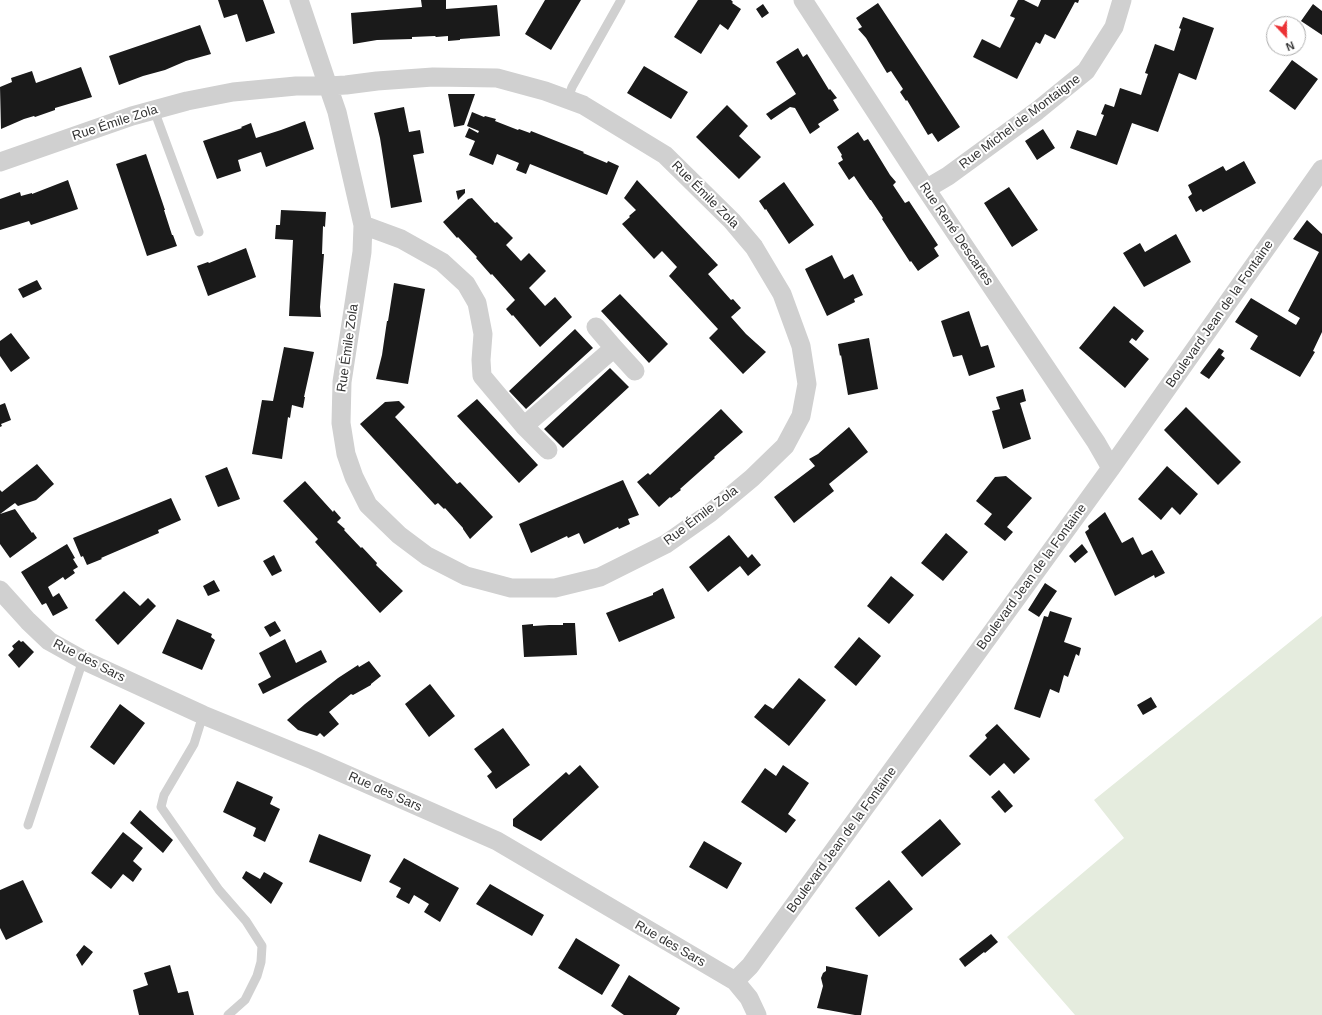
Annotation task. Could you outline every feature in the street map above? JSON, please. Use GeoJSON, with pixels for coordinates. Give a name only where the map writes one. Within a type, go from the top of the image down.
{"type":"FeatureCollection","features":[{"type":"Feature","properties":{"kind":"street"},"geometry":{"type":"LineString","coordinates":[[299,0],[328,86]]}},
{"type":"Feature","properties":{"kind":"street","name":"Rue René Descartes"},"geometry":{"type":"LineString","coordinates":[[803,0],[926,189],[1096,442],[1111,468]]}},
{"type":"Feature","properties":{"kind":"street","name":"Rue Michel de Montaigne"},"geometry":{"type":"LineString","coordinates":[[926,189],[948,176],[1037,111],[1086,70],[1114,27],[1122,0]]}},
{"type":"Feature","properties":{"kind":"street","name":"Rue Émile Zola"},"geometry":{"type":"LineString","coordinates":[[0,162],[154,110],[187,101],[233,92],[296,86],[328,86],[432,78],[497,78],[568,99],[583,105],[665,155],[732,220],[754,247],[782,294],[801,346],[807,384],[801,416],[785,446],[752,478],[710,512],[666,544],[600,577],[556,588],[511,588],[466,576],[427,556],[399,535],[368,506],[354,476],[346,454],[341,423],[342,382],[362,252],[363,225],[337,112],[328,86]]}},
{"type":"Feature","properties":{"kind":"street","name":"Boulevard Jean de la Fontaine"},"geometry":{"type":"LineString","coordinates":[[734,980],[750,966],[1111,468],[1322,169]]}},
{"type":"Feature","properties":{"kind":"street"},"geometry":{"type":"LineString","coordinates":[[363,225],[401,239],[442,262],[466,284],[477,303],[483,334],[481,360],[482,376],[524,426],[548,450]]}},
{"type":"Feature","properties":{"kind":"street"},"geometry":{"type":"LineString","coordinates":[[596,327],[635,371]]}},
{"type":"Feature","properties":{"kind":"street"},"geometry":{"type":"LineString","coordinates":[[524,426],[614,348]]}},
{"type":"Feature","properties":{"kind":"street","name":"Rue des Sars"},"geometry":{"type":"LineString","coordinates":[[0,590],[28,621],[49,641],[83,660],[203,714],[313,760],[497,841],[734,980],[749,998],[757,1015]]}},
{"type":"Feature","properties":{"kind":"lane"},"geometry":{"type":"LineString","coordinates":[[568,99],[572,87],[621,0]]}},
{"type":"Feature","properties":{"kind":"lane"},"geometry":{"type":"LineString","coordinates":[[154,110],[199,232]]}},
{"type":"Feature","properties":{"kind":"lane"},"geometry":{"type":"LineString","coordinates":[[28,825],[83,660]]}},
{"type":"Feature","properties":{"kind":"lane"},"geometry":{"type":"LineString","coordinates":[[203,714],[194,744],[164,795],[161,807],[219,890],[246,921],[262,946],[261,962],[257,976],[245,1000],[228,1015]]}},
{"type":"Feature","properties":{"kind":"shaded area"},"geometry":{"type":"Polygon","coordinates":[[[1322,616],[1322,1015],[1075,1015],[1007,937],[1124,838],[1094,800],[1322,616]]]}},
{"type":"Feature","properties":{"kind":"building"},"geometry":{"type":"Polygon","coordinates":[[[218,0],[263,0],[275,33],[246,42],[237,14],[224,18],[218,0]]]}},
{"type":"Feature","properties":{"kind":"building"},"geometry":{"type":"Polygon","coordinates":[[[421,0],[446,0],[446,9],[497,5],[500,36],[448,41],[448,36],[412,37],[412,39],[377,40],[353,44],[351,13],[422,7],[421,0]]]}},
{"type":"Feature","properties":{"kind":"building"},"geometry":{"type":"Polygon","coordinates":[[[545,0],[581,0],[551,50],[525,34],[545,0]]]}},
{"type":"Feature","properties":{"kind":"building"},"geometry":{"type":"Polygon","coordinates":[[[698,0],[731,0],[733,2],[732,3],[741,9],[728,30],[720,24],[701,54],[674,37],[698,0]]]}},
{"type":"Feature","properties":{"kind":"building"},"geometry":{"type":"Polygon","coordinates":[[[1018,0],[1024,0],[1038,7],[1041,0],[1079,0],[1078,3],[1075,2],[1055,39],[1045,34],[1040,44],[1036,42],[1017,79],[973,57],[982,39],[1000,48],[1015,18],[1010,16],[1018,0]]]}},
{"type":"Feature","properties":{"kind":"building"},"geometry":{"type":"Polygon","coordinates":[[[878,3],[960,127],[938,142],[932,133],[928,135],[907,100],[906,101],[900,92],[903,89],[891,71],[887,73],[866,38],[858,29],[862,27],[856,18],[878,3]]]}},
{"type":"Feature","properties":{"kind":"building"},"geometry":{"type":"Polygon","coordinates":[[[763,4],[769,13],[762,18],[756,9],[763,4]]]}},
{"type":"Feature","properties":{"kind":"building"},"geometry":{"type":"Polygon","coordinates":[[[1313,4],[1322,11],[1322,35],[1306,24],[1306,16],[1305,16],[1313,4]]]}},
{"type":"Feature","properties":{"kind":"building"},"geometry":{"type":"Polygon","coordinates":[[[1183,17],[1214,28],[1196,80],[1179,73],[1158,132],[1132,123],[1117,165],[1070,148],[1077,130],[1096,136],[1104,115],[1101,114],[1105,104],[1114,107],[1120,88],[1141,95],[1148,74],[1145,73],[1155,44],[1174,51],[1183,17]]]}},
{"type":"Feature","properties":{"kind":"building"},"geometry":{"type":"Polygon","coordinates":[[[200,25],[211,54],[186,61],[165,70],[119,85],[109,56],[200,25]]]}},
{"type":"Feature","properties":{"kind":"building"},"geometry":{"type":"Polygon","coordinates":[[[798,48],[803,57],[807,54],[829,90],[830,89],[837,98],[833,100],[839,110],[818,124],[820,127],[810,134],[795,108],[790,107],[771,120],[766,114],[796,94],[776,62],[798,48]]]}},
{"type":"Feature","properties":{"kind":"building"},"geometry":{"type":"Polygon","coordinates":[[[1292,60],[1318,79],[1295,110],[1269,91],[1292,60]]]}},
{"type":"Feature","properties":{"kind":"building"},"geometry":{"type":"Polygon","coordinates":[[[644,66],[688,92],[671,119],[627,93],[644,66]]]}},
{"type":"Feature","properties":{"kind":"building"},"geometry":{"type":"Polygon","coordinates":[[[81,67],[92,97],[55,108],[55,110],[24,119],[1,129],[0,87],[12,82],[11,78],[32,71],[36,83],[81,67]]]}},
{"type":"Feature","properties":{"kind":"building"},"geometry":{"type":"Polygon","coordinates":[[[448,94],[475,94],[464,125],[454,127],[448,94]]]}},
{"type":"Feature","properties":{"kind":"building"},"geometry":{"type":"Polygon","coordinates":[[[727,105],[748,126],[739,136],[761,157],[739,179],[696,137],[727,105]]]}},
{"type":"Feature","properties":{"kind":"building"},"geometry":{"type":"Polygon","coordinates":[[[404,107],[409,132],[420,130],[424,153],[413,155],[422,202],[391,208],[380,138],[374,113],[404,107]]]}},
{"type":"Feature","properties":{"kind":"building"},"geometry":{"type":"Polygon","coordinates":[[[472,112],[484,117],[496,119],[495,121],[518,130],[519,129],[530,133],[531,131],[584,152],[583,153],[607,163],[608,161],[619,166],[607,195],[530,164],[526,174],[516,170],[519,163],[497,154],[493,165],[469,155],[475,141],[465,137],[469,128],[478,133],[479,131],[467,126],[472,112]]]}},
{"type":"Feature","properties":{"kind":"building"},"geometry":{"type":"Polygon","coordinates":[[[305,121],[314,149],[266,167],[261,152],[238,160],[241,171],[217,179],[203,141],[242,128],[241,127],[251,123],[256,138],[305,121]]]}},
{"type":"Feature","properties":{"kind":"building"},"geometry":{"type":"Polygon","coordinates":[[[1043,129],[1055,148],[1037,160],[1025,141],[1043,129]]]}},
{"type":"Feature","properties":{"kind":"building"},"geometry":{"type":"Polygon","coordinates":[[[858,132],[864,141],[868,139],[890,175],[896,182],[893,185],[905,203],[909,201],[938,245],[934,248],[939,256],[918,271],[911,261],[910,262],[882,219],[883,218],[854,176],[849,180],[838,163],[843,160],[837,147],[858,132]]]}},
{"type":"Feature","properties":{"kind":"building"},"geometry":{"type":"Polygon","coordinates":[[[146,154],[172,235],[177,246],[147,256],[116,164],[146,154]]]}},
{"type":"Feature","properties":{"kind":"building"},"geometry":{"type":"Polygon","coordinates":[[[1244,161],[1256,183],[1203,212],[1201,209],[1196,212],[1188,197],[1192,194],[1188,185],[1223,166],[1226,171],[1244,161]]]}},
{"type":"Feature","properties":{"kind":"building"},"geometry":{"type":"Polygon","coordinates":[[[68,180],[78,209],[31,225],[29,221],[0,230],[0,199],[20,192],[21,196],[32,194],[68,180]]]}},
{"type":"Feature","properties":{"kind":"building"},"geometry":{"type":"Polygon","coordinates":[[[637,180],[718,265],[708,274],[731,300],[733,299],[741,308],[731,317],[746,334],[766,352],[743,374],[709,338],[718,329],[669,276],[677,267],[662,251],[654,259],[622,224],[636,210],[624,198],[637,180]]]}},
{"type":"Feature","properties":{"kind":"building"},"geometry":{"type":"Polygon","coordinates":[[[784,182],[814,225],[789,244],[759,201],[784,182]]]}},
{"type":"Feature","properties":{"kind":"building"},"geometry":{"type":"Polygon","coordinates":[[[1009,187],[1038,230],[1012,247],[984,203],[1009,187]]]}},
{"type":"Feature","properties":{"kind":"building"},"geometry":{"type":"Polygon","coordinates":[[[465,189],[465,193],[458,200],[456,191],[465,189]]]}},
{"type":"Feature","properties":{"kind":"building"},"geometry":{"type":"Polygon","coordinates":[[[472,198],[495,223],[497,222],[513,238],[506,245],[521,261],[529,253],[546,271],[529,288],[545,306],[555,297],[572,317],[540,347],[513,315],[512,316],[506,309],[515,300],[492,274],[491,275],[476,258],[477,257],[443,222],[468,199],[472,198]]]}},
{"type":"Feature","properties":{"kind":"building"},"geometry":{"type":"Polygon","coordinates":[[[281,210],[326,212],[325,227],[323,226],[322,254],[324,254],[320,307],[321,317],[289,316],[293,240],[275,239],[276,225],[280,225],[281,210]]]}},
{"type":"Feature","properties":{"kind":"building"},"geometry":{"type":"Polygon","coordinates":[[[1307,220],[1322,234],[1322,332],[1313,351],[1315,352],[1300,377],[1250,349],[1258,336],[1235,322],[1251,298],[1296,325],[1300,318],[1288,311],[1319,252],[1293,239],[1307,220]]]}},
{"type":"Feature","properties":{"kind":"building"},"geometry":{"type":"Polygon","coordinates":[[[1176,234],[1191,262],[1144,287],[1123,253],[1140,243],[1145,252],[1176,234]]]}},
{"type":"Feature","properties":{"kind":"building"},"geometry":{"type":"Polygon","coordinates":[[[246,248],[256,277],[208,296],[197,266],[208,262],[209,263],[246,248]]]}},
{"type":"Feature","properties":{"kind":"building"},"geometry":{"type":"Polygon","coordinates":[[[832,255],[844,279],[853,274],[863,295],[854,299],[855,302],[827,316],[805,269],[832,255]]]}},
{"type":"Feature","properties":{"kind":"building"},"geometry":{"type":"Polygon","coordinates":[[[37,280],[42,289],[23,298],[18,289],[37,280]]]}},
{"type":"Feature","properties":{"kind":"building"},"geometry":{"type":"Polygon","coordinates":[[[394,283],[425,289],[408,384],[376,379],[382,355],[394,283]]]}},
{"type":"Feature","properties":{"kind":"building"},"geometry":{"type":"Polygon","coordinates":[[[620,294],[668,344],[649,363],[601,311],[620,294]]]}},
{"type":"Feature","properties":{"kind":"building"},"geometry":{"type":"Polygon","coordinates":[[[1114,306],[1144,331],[1136,341],[1132,338],[1129,342],[1149,359],[1125,388],[1079,348],[1114,306]]]}},
{"type":"Feature","properties":{"kind":"building"},"geometry":{"type":"Polygon","coordinates":[[[969,311],[981,347],[988,345],[995,367],[969,376],[962,355],[953,357],[941,321],[969,311]]]}},
{"type":"Feature","properties":{"kind":"building"},"geometry":{"type":"Polygon","coordinates":[[[575,329],[593,348],[526,409],[509,391],[575,329]]]}},
{"type":"Feature","properties":{"kind":"building"},"geometry":{"type":"Polygon","coordinates":[[[11,333],[30,358],[11,372],[0,356],[0,341],[11,333]]]}},
{"type":"Feature","properties":{"kind":"building"},"geometry":{"type":"Polygon","coordinates":[[[869,338],[878,389],[848,395],[838,344],[869,338]]]}},
{"type":"Feature","properties":{"kind":"building"},"geometry":{"type":"Polygon","coordinates":[[[284,347],[314,352],[303,408],[292,405],[290,418],[288,417],[282,459],[252,454],[262,400],[273,401],[284,347]]]}},
{"type":"Feature","properties":{"kind":"building"},"geometry":{"type":"Polygon","coordinates":[[[1219,348],[1224,351],[1221,355],[1225,358],[1209,379],[1200,373],[1219,348]]]}},
{"type":"Feature","properties":{"kind":"building"},"geometry":{"type":"Polygon","coordinates":[[[610,368],[629,387],[563,448],[544,429],[610,368]]]}},
{"type":"Feature","properties":{"kind":"building"},"geometry":{"type":"Polygon","coordinates":[[[1023,389],[1026,401],[1020,403],[1031,439],[1003,449],[992,411],[1000,409],[996,397],[1023,389]]]}},
{"type":"Feature","properties":{"kind":"building"},"geometry":{"type":"Polygon","coordinates":[[[477,399],[538,465],[519,483],[457,416],[477,399]]]}},
{"type":"Feature","properties":{"kind":"building"},"geometry":{"type":"Polygon","coordinates":[[[399,401],[405,407],[395,417],[457,484],[460,482],[493,517],[470,539],[463,528],[445,508],[444,509],[438,503],[435,505],[360,424],[385,402],[399,401]]]}},
{"type":"Feature","properties":{"kind":"building"},"geometry":{"type":"Polygon","coordinates":[[[5,403],[11,420],[1,424],[2,426],[0,427],[0,405],[5,403]]]}},
{"type":"Feature","properties":{"kind":"building"},"geometry":{"type":"Polygon","coordinates":[[[1186,407],[1241,462],[1218,485],[1164,430],[1186,407]]]}},
{"type":"Feature","properties":{"kind":"building"},"geometry":{"type":"Polygon","coordinates":[[[721,409],[743,432],[714,457],[715,458],[680,489],[681,490],[659,507],[637,482],[648,473],[650,475],[721,409]]]}},
{"type":"Feature","properties":{"kind":"building"},"geometry":{"type":"Polygon","coordinates":[[[849,427],[868,452],[829,484],[834,491],[794,523],[774,497],[815,466],[809,459],[818,454],[849,427]]]}},
{"type":"Feature","properties":{"kind":"building"},"geometry":{"type":"Polygon","coordinates":[[[37,464],[54,484],[36,500],[18,506],[15,503],[0,514],[0,490],[2,492],[37,464]]]}},
{"type":"Feature","properties":{"kind":"building"},"geometry":{"type":"Polygon","coordinates":[[[1167,466],[1198,494],[1180,515],[1172,507],[1161,520],[1138,499],[1167,466]]]}},
{"type":"Feature","properties":{"kind":"building"},"geometry":{"type":"Polygon","coordinates":[[[227,467],[240,499],[218,507],[205,476],[227,467]]]}},
{"type":"Feature","properties":{"kind":"building"},"geometry":{"type":"Polygon","coordinates":[[[1006,476],[1032,498],[1007,527],[1013,532],[1005,541],[984,524],[992,514],[976,501],[995,477],[1006,476]]]}},
{"type":"Feature","properties":{"kind":"building"},"geometry":{"type":"Polygon","coordinates":[[[623,480],[639,515],[628,519],[630,524],[619,529],[618,527],[584,544],[579,533],[568,538],[567,536],[531,553],[519,524],[623,480]]]}},
{"type":"Feature","properties":{"kind":"building"},"geometry":{"type":"Polygon","coordinates":[[[305,481],[333,512],[334,510],[341,518],[337,522],[345,529],[344,530],[377,563],[376,565],[403,591],[380,613],[315,542],[318,539],[283,501],[305,481]]]}},
{"type":"Feature","properties":{"kind":"building"},"geometry":{"type":"Polygon","coordinates":[[[171,498],[181,520],[158,530],[159,533],[87,565],[83,556],[81,557],[73,538],[171,498]]]}},
{"type":"Feature","properties":{"kind":"building"},"geometry":{"type":"Polygon","coordinates":[[[15,509],[37,538],[10,558],[0,544],[0,514],[15,509]]]}},
{"type":"Feature","properties":{"kind":"building"},"geometry":{"type":"Polygon","coordinates":[[[1105,512],[1122,543],[1133,537],[1142,555],[1152,550],[1165,573],[1155,578],[1154,575],[1115,596],[1085,532],[1089,529],[1088,526],[1105,512]]]}},
{"type":"Feature","properties":{"kind":"building"},"geometry":{"type":"Polygon","coordinates":[[[946,533],[968,552],[943,581],[921,563],[946,533]]]}},
{"type":"Feature","properties":{"kind":"building"},"geometry":{"type":"Polygon","coordinates":[[[729,535],[748,558],[752,554],[761,565],[748,576],[740,566],[708,592],[689,567],[729,535]]]}},
{"type":"Feature","properties":{"kind":"building"},"geometry":{"type":"Polygon","coordinates":[[[67,544],[78,567],[73,570],[75,573],[65,580],[63,577],[48,587],[53,597],[59,593],[68,608],[53,616],[46,603],[42,605],[21,572],[67,544]]]}},
{"type":"Feature","properties":{"kind":"building"},"geometry":{"type":"Polygon","coordinates":[[[1082,544],[1088,552],[1075,563],[1069,556],[1082,544]]]}},
{"type":"Feature","properties":{"kind":"building"},"geometry":{"type":"Polygon","coordinates":[[[274,555],[282,571],[272,576],[263,561],[274,555]]]}},
{"type":"Feature","properties":{"kind":"building"},"geometry":{"type":"Polygon","coordinates":[[[891,576],[914,595],[889,624],[867,606],[891,576]]]}},
{"type":"Feature","properties":{"kind":"building"},"geometry":{"type":"Polygon","coordinates":[[[214,580],[220,591],[208,596],[203,586],[214,580]]]}},
{"type":"Feature","properties":{"kind":"building"},"geometry":{"type":"Polygon","coordinates":[[[1045,583],[1057,591],[1039,617],[1028,610],[1045,583]]]}},
{"type":"Feature","properties":{"kind":"building"},"geometry":{"type":"Polygon","coordinates":[[[663,588],[675,618],[619,642],[606,613],[653,595],[653,593],[663,588]]]}},
{"type":"Feature","properties":{"kind":"building"},"geometry":{"type":"Polygon","coordinates":[[[124,591],[140,606],[148,598],[156,606],[118,645],[95,620],[124,591]]]}},
{"type":"Feature","properties":{"kind":"building"},"geometry":{"type":"Polygon","coordinates":[[[1050,611],[1072,618],[1064,642],[1081,648],[1079,656],[1076,654],[1068,677],[1064,675],[1059,693],[1050,689],[1040,718],[1014,709],[1044,616],[1048,617],[1050,611]]]}},
{"type":"Feature","properties":{"kind":"building"},"geometry":{"type":"Polygon","coordinates":[[[177,619],[212,634],[211,637],[215,640],[202,670],[162,653],[177,619]]]}},
{"type":"Feature","properties":{"kind":"building"},"geometry":{"type":"Polygon","coordinates":[[[275,621],[281,631],[270,637],[264,627],[275,621]]]}},
{"type":"Feature","properties":{"kind":"building"},"geometry":{"type":"Polygon","coordinates":[[[563,623],[575,623],[577,655],[524,657],[522,625],[563,625],[563,623]]]}},
{"type":"Feature","properties":{"kind":"building"},"geometry":{"type":"Polygon","coordinates":[[[859,637],[881,656],[856,686],[834,667],[859,637]]]}},
{"type":"Feature","properties":{"kind":"building"},"geometry":{"type":"Polygon","coordinates":[[[285,639],[296,663],[321,650],[327,662],[263,694],[258,684],[271,677],[259,653],[285,639]]]}},
{"type":"Feature","properties":{"kind":"building"},"geometry":{"type":"Polygon","coordinates":[[[19,640],[21,642],[23,641],[34,652],[19,668],[8,655],[14,649],[12,646],[19,640]]]}},
{"type":"Feature","properties":{"kind":"building"},"geometry":{"type":"Polygon","coordinates":[[[369,661],[381,676],[371,685],[353,695],[351,694],[329,712],[339,724],[324,737],[320,733],[317,736],[298,730],[287,720],[338,678],[358,665],[359,667],[369,661]]]}},
{"type":"Feature","properties":{"kind":"building"},"geometry":{"type":"Polygon","coordinates":[[[799,678],[826,700],[789,746],[754,717],[765,704],[773,709],[799,678]]]}},
{"type":"Feature","properties":{"kind":"building"},"geometry":{"type":"Polygon","coordinates":[[[430,684],[455,716],[429,737],[405,704],[430,684]]]}},
{"type":"Feature","properties":{"kind":"building"},"geometry":{"type":"Polygon","coordinates":[[[1151,697],[1157,707],[1143,715],[1137,705],[1151,697]]]}},
{"type":"Feature","properties":{"kind":"building"},"geometry":{"type":"Polygon","coordinates":[[[120,704],[145,723],[114,765],[90,747],[120,704]]]}},
{"type":"Feature","properties":{"kind":"building"},"geometry":{"type":"Polygon","coordinates":[[[997,724],[1030,759],[1014,774],[1004,763],[990,776],[969,756],[987,738],[985,735],[997,724]]]}},
{"type":"Feature","properties":{"kind":"building"},"geometry":{"type":"Polygon","coordinates":[[[503,728],[530,765],[496,789],[487,776],[492,772],[474,749],[503,728]]]}},
{"type":"Feature","properties":{"kind":"building"},"geometry":{"type":"Polygon","coordinates":[[[580,765],[599,787],[541,841],[513,826],[513,819],[566,772],[569,775],[580,765]]]}},
{"type":"Feature","properties":{"kind":"building"},"geometry":{"type":"Polygon","coordinates":[[[783,765],[809,783],[788,814],[796,820],[786,833],[741,802],[765,768],[776,776],[783,765]]]}},
{"type":"Feature","properties":{"kind":"building"},"geometry":{"type":"Polygon","coordinates":[[[237,781],[273,797],[270,804],[280,809],[265,842],[253,836],[256,828],[223,812],[237,781]]]}},
{"type":"Feature","properties":{"kind":"building"},"geometry":{"type":"Polygon","coordinates":[[[999,790],[1013,806],[1005,813],[991,797],[999,790]]]}},
{"type":"Feature","properties":{"kind":"building"},"geometry":{"type":"Polygon","coordinates":[[[140,810],[173,840],[163,853],[130,823],[140,810]]]}},
{"type":"Feature","properties":{"kind":"building"},"geometry":{"type":"Polygon","coordinates":[[[940,819],[961,844],[922,877],[901,852],[940,819]]]}},
{"type":"Feature","properties":{"kind":"building"},"geometry":{"type":"Polygon","coordinates":[[[123,832],[143,848],[133,861],[142,869],[133,882],[123,874],[111,889],[91,873],[123,832]]]}},
{"type":"Feature","properties":{"kind":"building"},"geometry":{"type":"Polygon","coordinates":[[[319,834],[371,855],[361,882],[309,862],[319,834]]]}},
{"type":"Feature","properties":{"kind":"building"},"geometry":{"type":"Polygon","coordinates":[[[704,841],[742,863],[727,889],[689,867],[704,841]]]}},
{"type":"Feature","properties":{"kind":"building"},"geometry":{"type":"Polygon","coordinates":[[[404,858],[459,888],[440,922],[424,912],[429,904],[414,895],[409,904],[396,897],[401,888],[389,882],[404,858]]]}},
{"type":"Feature","properties":{"kind":"building"},"geometry":{"type":"Polygon","coordinates":[[[246,871],[260,879],[264,872],[283,883],[271,904],[242,878],[246,871]]]}},
{"type":"Feature","properties":{"kind":"building"},"geometry":{"type":"Polygon","coordinates":[[[23,880],[43,922],[6,940],[0,928],[0,890],[23,880]]]}},
{"type":"Feature","properties":{"kind":"building"},"geometry":{"type":"Polygon","coordinates":[[[889,880],[913,909],[879,937],[855,908],[889,880]]]}},
{"type":"Feature","properties":{"kind":"building"},"geometry":{"type":"Polygon","coordinates":[[[490,884],[544,915],[532,936],[476,904],[490,884]]]}},
{"type":"Feature","properties":{"kind":"building"},"geometry":{"type":"Polygon","coordinates":[[[991,934],[998,942],[965,967],[959,959],[991,934]]]}},
{"type":"Feature","properties":{"kind":"building"},"geometry":{"type":"Polygon","coordinates":[[[576,938],[620,965],[602,995],[558,968],[576,938]]]}},
{"type":"Feature","properties":{"kind":"building"},"geometry":{"type":"Polygon","coordinates":[[[84,945],[93,952],[82,966],[76,955],[84,945]]]}},
{"type":"Feature","properties":{"kind":"building"},"geometry":{"type":"Polygon","coordinates":[[[170,965],[178,993],[188,991],[194,1015],[139,1015],[133,990],[148,985],[144,973],[170,965]]]}},
{"type":"Feature","properties":{"kind":"building"},"geometry":{"type":"Polygon","coordinates":[[[826,966],[868,975],[861,1015],[817,1008],[823,986],[821,978],[823,973],[826,971],[826,966]]]}},
{"type":"Feature","properties":{"kind":"building"},"geometry":{"type":"Polygon","coordinates":[[[629,975],[680,1008],[676,1015],[624,1015],[611,1006],[629,975]]]}}]}
